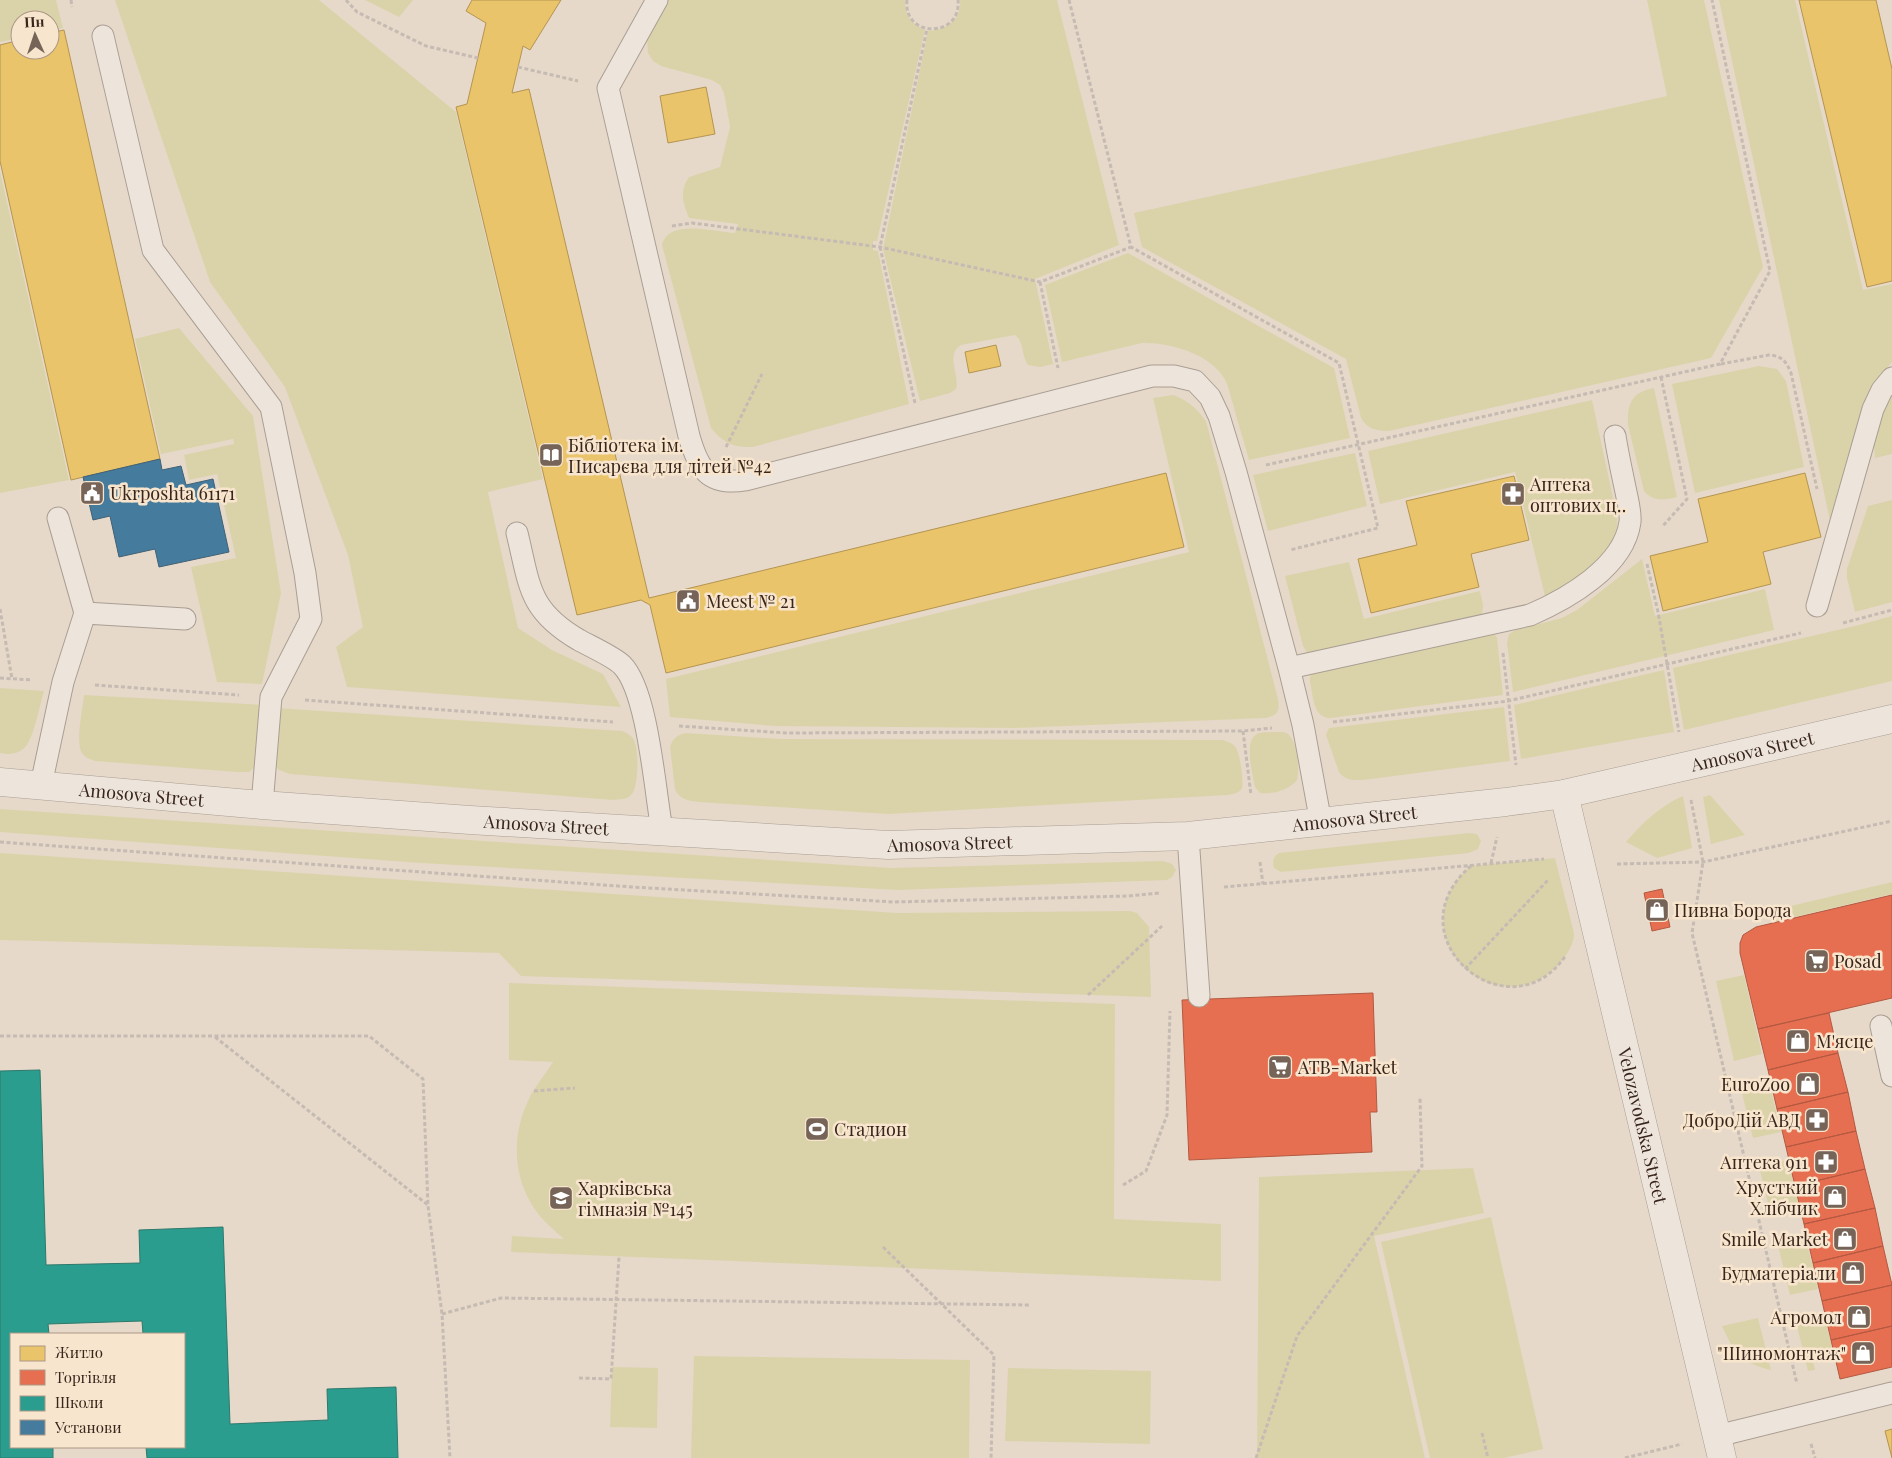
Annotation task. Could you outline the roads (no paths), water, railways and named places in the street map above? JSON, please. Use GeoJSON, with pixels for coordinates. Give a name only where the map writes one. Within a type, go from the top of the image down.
{"type":"FeatureCollection","features":[{"type":"Feature","properties":{"kind":"street","name":"Amosova Street"},"geometry":{"type":"LineString","coordinates":[[0,782],[262,805],[470,820],[888,845],[1188,836],[1321,823],[1564,794],[1892,719]]}},
{"type":"Feature","properties":{"kind":"street","name":"Velozavodska Street"},"geometry":{"type":"LineString","coordinates":[[1564,794],[1720,1447]]}},
{"type":"Feature","properties":{"kind":"lane"},"geometry":{"type":"LineString","coordinates":[[657,0],[608,88],[689,436],[698,463],[712,477],[732,482],[759,478],[1065,398],[1163,375],[1195,381],[1207,393],[1219,416],[1236,472],[1303,725],[1321,823]]}},
{"type":"Feature","properties":{"kind":"lane"},"geometry":{"type":"LineString","coordinates":[[103,36],[153,250],[271,407],[305,573],[311,619],[271,697],[262,805]]}},
{"type":"Feature","properties":{"kind":"lane"},"geometry":{"type":"LineString","coordinates":[[1816,606],[1873,408],[1882,390],[1892,378]]}},
{"type":"Feature","properties":{"kind":"lane"},"geometry":{"type":"LineString","coordinates":[[1288,668],[1530,615],[1571,594],[1602,569],[1622,545],[1628,530],[1630,516],[1615,436]]}},
{"type":"Feature","properties":{"kind":"lane"},"geometry":{"type":"LineString","coordinates":[[41,785],[63,682],[85,613],[58,518]]}},
{"type":"Feature","properties":{"kind":"lane"},"geometry":{"type":"LineString","coordinates":[[517,533],[531,593],[546,617],[567,633],[622,664],[634,682],[645,724],[662,830]]}},
{"type":"Feature","properties":{"kind":"lane"},"geometry":{"type":"LineString","coordinates":[[85,613],[185,619]]}},
{"type":"Feature","properties":{"kind":"lane"},"geometry":{"type":"LineString","coordinates":[[1188,836],[1199,996]]}},
{"type":"Feature","properties":{"kind":"lane"},"geometry":{"type":"LineString","coordinates":[[1881,1026],[1892,1076]]}},
{"type":"Feature","properties":{"kind":"lane"},"geometry":{"type":"LineString","coordinates":[[1720,1447],[1804,1414],[1892,1393]]}},
{"type":"Feature","properties":{"kind":"place","name":"Бібліотека ім. Писарєва для дітей №42"},"geometry":{"type":"Point","coordinates":[551,455]}},
{"type":"Feature","properties":{"kind":"place","name":"Ukrposhta 61171"},"geometry":{"type":"Point","coordinates":[92,493]}},
{"type":"Feature","properties":{"kind":"place","name":"Аптека оптових ц‥"},"geometry":{"type":"Point","coordinates":[1513,494]}},
{"type":"Feature","properties":{"kind":"place","name":"Meest № 21"},"geometry":{"type":"Point","coordinates":[688,601]}},
{"type":"Feature","properties":{"kind":"place","name":"Пивна Борода"},"geometry":{"type":"Point","coordinates":[1657,910]}},
{"type":"Feature","properties":{"kind":"place","name":"Posad"},"geometry":{"type":"Point","coordinates":[1817,961]}},
{"type":"Feature","properties":{"kind":"place","name":"М'ясце"},"geometry":{"type":"Point","coordinates":[1798,1041]}},
{"type":"Feature","properties":{"kind":"place","name":"ATB-Market"},"geometry":{"type":"Point","coordinates":[1280,1067]}},
{"type":"Feature","properties":{"kind":"place","name":"EuroZoo"},"geometry":{"type":"Point","coordinates":[1808,1084]}},
{"type":"Feature","properties":{"kind":"place","name":"ДоброДій АВД"},"geometry":{"type":"Point","coordinates":[1817,1120]}},
{"type":"Feature","properties":{"kind":"place","name":"Стадион"},"geometry":{"type":"Point","coordinates":[817,1129]}},
{"type":"Feature","properties":{"kind":"place","name":"Аптека 911"},"geometry":{"type":"Point","coordinates":[1826,1162]}},
{"type":"Feature","properties":{"kind":"place","name":"Хрусткий Хлібчик"},"geometry":{"type":"Point","coordinates":[1835,1197]}},
{"type":"Feature","properties":{"kind":"place","name":"Харківська гімназія №145"},"geometry":{"type":"Point","coordinates":[561,1198]}},
{"type":"Feature","properties":{"kind":"place","name":"Smile Market"},"geometry":{"type":"Point","coordinates":[1845,1239]}},
{"type":"Feature","properties":{"kind":"place","name":"Будматеріали"},"geometry":{"type":"Point","coordinates":[1853,1273]}},
{"type":"Feature","properties":{"kind":"place","name":"Агромол"},"geometry":{"type":"Point","coordinates":[1859,1317]}},
{"type":"Feature","properties":{"kind":"place","name":"\"Шиномонтаж\""},"geometry":{"type":"Point","coordinates":[1863,1353]}}]}
